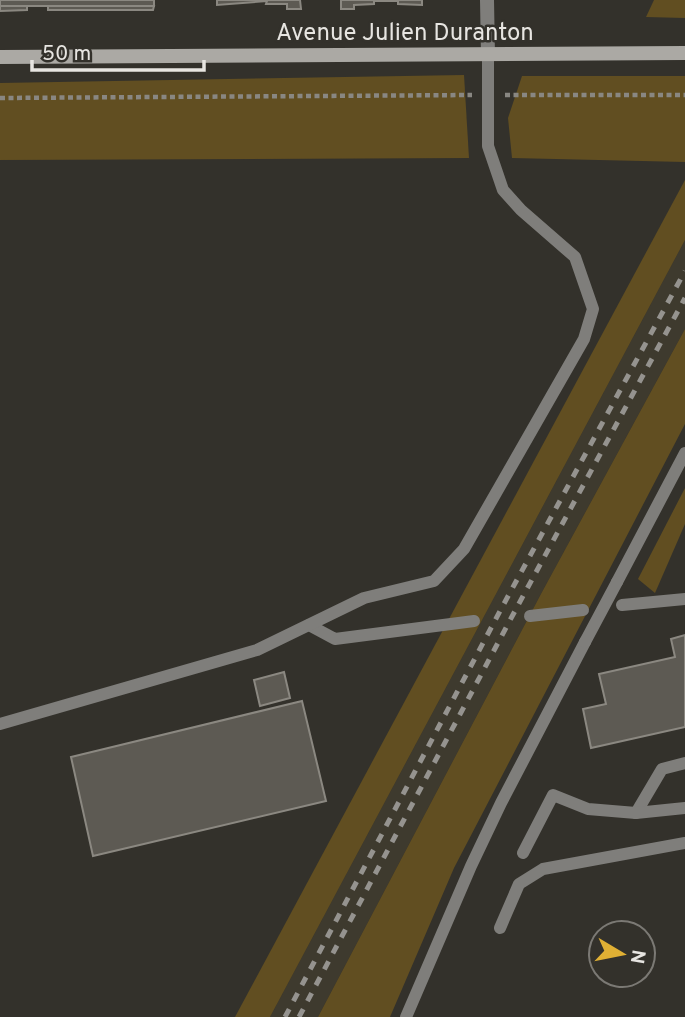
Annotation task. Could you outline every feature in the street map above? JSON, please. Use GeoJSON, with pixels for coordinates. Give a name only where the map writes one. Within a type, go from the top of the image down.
{"type":"FeatureCollection","features":[{"type":"Feature","properties":{"kind":"main road","name":"Avenue Julien Duranton"},"geometry":{"type":"LineString","coordinates":[[0,57],[685,53]]}},
{"type":"Feature","properties":{"kind":"street"},"geometry":{"type":"LineString","coordinates":[[487,0],[488,55]]}},
{"type":"Feature","properties":{"kind":"lane"},"geometry":{"type":"LineString","coordinates":[[0,724],[257,650],[364,598],[434,580],[464,549],[584,339],[593,309],[575,257],[503,190],[488,146],[488,55]]}},
{"type":"Feature","properties":{"kind":"lane"},"geometry":{"type":"LineString","coordinates":[[406,1017],[500,803],[685,453]]}},
{"type":"Feature","properties":{"kind":"lane"},"geometry":{"type":"LineString","coordinates":[[622,605],[685,599]]}},
{"type":"Feature","properties":{"kind":"lane"},"geometry":{"type":"LineString","coordinates":[[530,616],[583,610]]}},
{"type":"Feature","properties":{"kind":"lane"},"geometry":{"type":"LineString","coordinates":[[309,625],[335,639],[474,621]]}},
{"type":"Feature","properties":{"kind":"lane"},"geometry":{"type":"LineString","coordinates":[[636,813],[662,769],[685,763]]}},
{"type":"Feature","properties":{"kind":"lane"},"geometry":{"type":"LineString","coordinates":[[523,853],[553,795],[588,808],[636,813],[685,808]]}},
{"type":"Feature","properties":{"kind":"lane"},"geometry":{"type":"LineString","coordinates":[[500,928],[519,884],[543,869],[685,843]]}},
{"type":"Feature","properties":{"kind":"path"},"geometry":{"type":"LineString","coordinates":[[0,98],[685,95]]}},
{"type":"Feature","properties":{"kind":"shaded area"},"geometry":{"type":"Polygon","coordinates":[[[654,0],[685,0],[685,18],[646,17],[654,0]]]}},
{"type":"Feature","properties":{"kind":"shaded area"},"geometry":{"type":"Polygon","coordinates":[[[464,75],[469,158],[0,160],[0,83],[464,75]]]}},
{"type":"Feature","properties":{"kind":"shaded area"},"geometry":{"type":"Polygon","coordinates":[[[522,76],[685,76],[685,162],[512,158],[508,118],[522,76]]]}},
{"type":"Feature","properties":{"kind":"shaded area"},"geometry":{"type":"Polygon","coordinates":[[[685,180],[685,240],[270,1017],[235,1017],[685,180]]]}},
{"type":"Feature","properties":{"kind":"shaded area"},"geometry":{"type":"Polygon","coordinates":[[[685,240],[685,329],[542,592],[318,1017],[270,1017],[685,240]]]}},
{"type":"Feature","properties":{"kind":"shaded area"},"geometry":{"type":"Polygon","coordinates":[[[685,329],[685,424],[454,868],[390,1017],[318,1017],[542,592],[685,329]]]}},
{"type":"Feature","properties":{"kind":"shaded area"},"geometry":{"type":"Polygon","coordinates":[[[685,488],[685,524],[655,593],[638,579],[685,488]]]}},
{"type":"Feature","properties":{"kind":"building"},"geometry":{"type":"Polygon","coordinates":[[[0,0],[154,0],[154,6],[0,6],[0,0]]]}},
{"type":"Feature","properties":{"kind":"building"},"geometry":{"type":"Polygon","coordinates":[[[217,0],[300,0],[301,9],[287,9],[287,4],[266,4],[267,1],[217,5],[217,0]]]}},
{"type":"Feature","properties":{"kind":"building"},"geometry":{"type":"Polygon","coordinates":[[[341,0],[422,0],[422,5],[374,1],[374,4],[354,5],[354,9],[341,9],[341,0]]]}},
{"type":"Feature","properties":{"kind":"building"},"geometry":{"type":"Polygon","coordinates":[[[0,6],[27,6],[27,10],[0,11],[0,6]]]}},
{"type":"Feature","properties":{"kind":"building"},"geometry":{"type":"Polygon","coordinates":[[[48,6],[154,6],[153,10],[48,10],[48,6]]]}},
{"type":"Feature","properties":{"kind":"building"},"geometry":{"type":"Polygon","coordinates":[[[685,635],[685,727],[591,748],[583,709],[606,704],[599,674],[675,657],[671,639],[685,635]]]}},
{"type":"Feature","properties":{"kind":"building"},"geometry":{"type":"Polygon","coordinates":[[[284,672],[290,698],[260,706],[254,680],[284,672]]]}},
{"type":"Feature","properties":{"kind":"building"},"geometry":{"type":"Polygon","coordinates":[[[302,701],[326,801],[93,856],[71,757],[302,701]]]}},
{"type":"Feature","properties":{"kind":"railway"},"geometry":{"type":"LineString","coordinates":[[285,1017],[500,611],[685,271]]}},
{"type":"Feature","properties":{"kind":"railway"},"geometry":{"type":"LineString","coordinates":[[299,1017],[685,298]]}}]}
